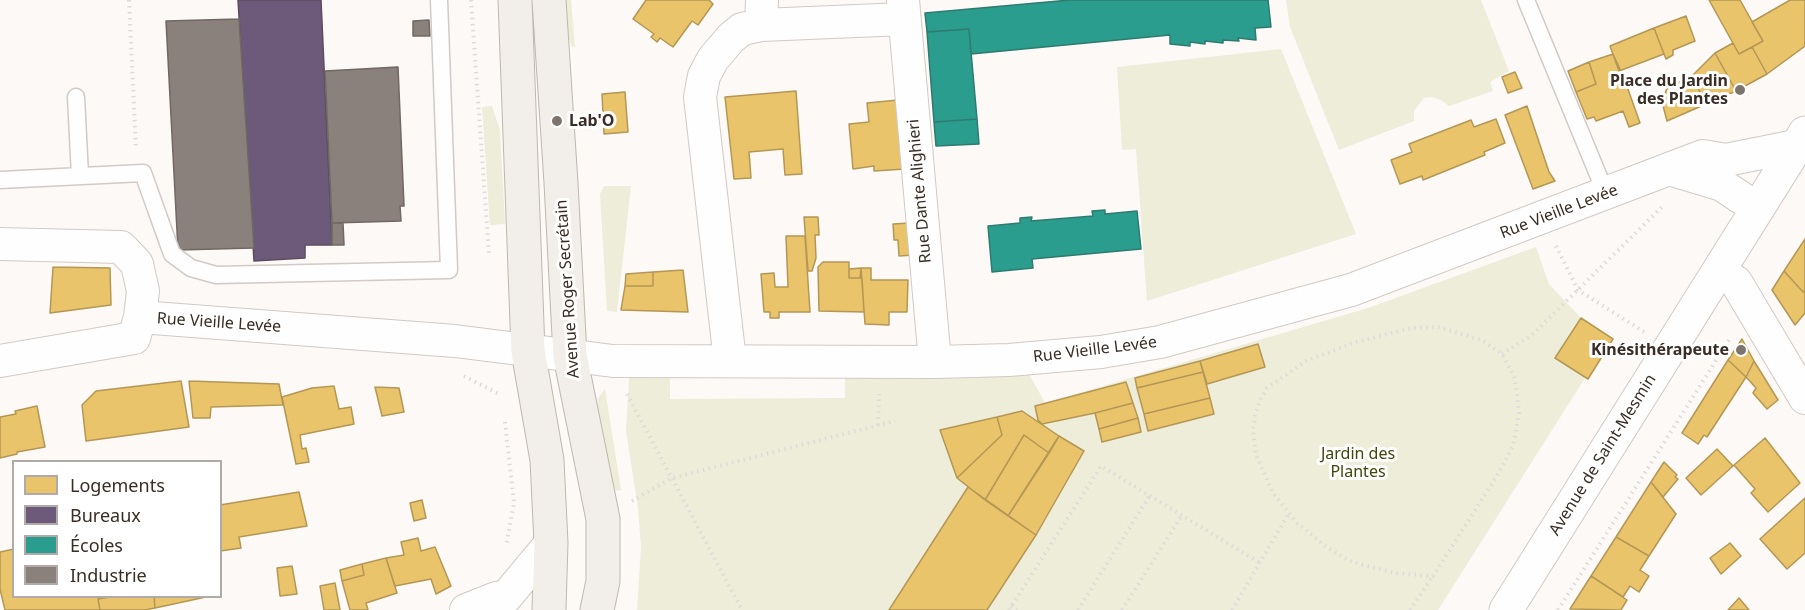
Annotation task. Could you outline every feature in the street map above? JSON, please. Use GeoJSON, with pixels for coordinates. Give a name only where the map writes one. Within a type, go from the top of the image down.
{"type":"FeatureCollection","features":[{"type":"Feature","properties":{"kind":"main road"},"geometry":{"type":"LineString","coordinates":[[515,0],[528,351],[547,459],[551,543],[549,610]]}},
{"type":"Feature","properties":{"kind":"main road","name":"Avenue Roger Secrétain"},"geometry":{"type":"LineString","coordinates":[[549,0],[570,356],[603,519],[603,580],[597,610]]}},
{"type":"Feature","properties":{"kind":"street","name":"Rue Dante Alighieri"},"geometry":{"type":"LineString","coordinates":[[730,361],[700,97],[704,76],[713,58],[731,38],[762,12],[904,10],[935,362]]}},
{"type":"Feature","properties":{"kind":"street"},"geometry":{"type":"LineString","coordinates":[[1669,168],[1703,156],[1726,160],[1800,140]]}},
{"type":"Feature","properties":{"kind":"street","name":"Avenue de Saint-Mesmin"},"geometry":{"type":"LineString","coordinates":[[1506,610],[1800,140]]}},
{"type":"Feature","properties":{"kind":"street","name":"Rue Vieille Levée"},"geometry":{"type":"LineString","coordinates":[[0,361],[135,338],[140,317],[455,341],[613,361],[935,362],[1009,360],[1101,352],[1160,342],[1351,290],[1669,168]]}},
{"type":"Feature","properties":{"kind":"street"},"geometry":{"type":"LineString","coordinates":[[1669,168],[1722,185],[1758,208]]}},
{"type":"Feature","properties":{"kind":"street"},"geometry":{"type":"LineString","coordinates":[[0,244],[121,248],[137,264],[143,291],[140,317]]}},
{"type":"Feature","properties":{"kind":"street"},"geometry":{"type":"LineString","coordinates":[[1719,272],[1736,282],[1805,398]]}},
{"type":"Feature","properties":{"kind":"street"},"geometry":{"type":"LineString","coordinates":[[466,610],[512,603],[551,543]]}},
{"type":"Feature","properties":{"kind":"lane"},"geometry":{"type":"LineString","coordinates":[[0,180],[143,173],[172,254],[191,268],[216,275],[449,270],[440,0]]}},
{"type":"Feature","properties":{"kind":"lane"},"geometry":{"type":"LineString","coordinates":[[1526,0],[1606,194]]}},
{"type":"Feature","properties":{"kind":"lane"},"geometry":{"type":"LineString","coordinates":[[76,97],[80,176]]}},
{"type":"Feature","properties":{"kind":"path"},"geometry":{"type":"LineString","coordinates":[[129,0],[137,173]]}},
{"type":"Feature","properties":{"kind":"path"},"geometry":{"type":"LineString","coordinates":[[1502,354],[1532,335],[1668,202]]}},
{"type":"Feature","properties":{"kind":"path"},"geometry":{"type":"LineString","coordinates":[[1552,238],[1578,290],[1645,333]]}},
{"type":"Feature","properties":{"kind":"path"},"geometry":{"type":"LineString","coordinates":[[1410,610],[1433,576],[1497,476],[1513,446],[1519,413],[1517,393],[1514,376],[1502,354],[1482,340],[1468,334],[1438,327],[1412,328],[1356,342],[1306,361],[1267,388],[1260,399],[1255,416],[1253,429],[1256,455],[1273,493],[1289,513],[1328,548],[1352,562],[1395,573],[1433,576]]}},
{"type":"Feature","properties":{"kind":"path"},"geometry":{"type":"LineString","coordinates":[[1558,610],[1736,328]]}},
{"type":"Feature","properties":{"kind":"path"},"geometry":{"type":"LineString","coordinates":[[624,388],[742,610]]}},
{"type":"Feature","properties":{"kind":"path"},"geometry":{"type":"LineString","coordinates":[[878,425],[879,392]]}},
{"type":"Feature","properties":{"kind":"path"},"geometry":{"type":"LineString","coordinates":[[626,505],[672,478],[895,421]]}},
{"type":"Feature","properties":{"kind":"path"},"geometry":{"type":"LineString","coordinates":[[1017,610],[1010,608],[1101,466],[1260,563]]}},
{"type":"Feature","properties":{"kind":"path"},"geometry":{"type":"LineString","coordinates":[[1078,610],[1150,495]]}},
{"type":"Feature","properties":{"kind":"path"},"geometry":{"type":"LineString","coordinates":[[1232,610],[1289,513]]}},
{"type":"Feature","properties":{"kind":"path"},"geometry":{"type":"LineString","coordinates":[[1122,610],[1182,515]]}},
{"type":"Feature","properties":{"kind":"green space"},"geometry":{"type":"Polygon","coordinates":[[[566,0],[571,0],[575,47],[572,47],[567,33],[566,0]]]}},
{"type":"Feature","properties":{"kind":"green space"},"geometry":{"type":"Polygon","coordinates":[[[1286,0],[1481,0],[1509,71],[1490,82],[1493,91],[1449,106],[1441,100],[1431,97],[1424,98],[1414,111],[1414,121],[1339,150],[1290,27],[1286,0]]]}},
{"type":"Feature","properties":{"kind":"green space"},"geometry":{"type":"Polygon","coordinates":[[[1281,49],[1356,234],[1147,301],[1136,149],[1122,150],[1117,67],[1281,49]]]}},
{"type":"Feature","properties":{"kind":"green space"},"geometry":{"type":"Polygon","coordinates":[[[492,106],[500,130],[505,224],[490,225],[482,107],[492,106]]]}},
{"type":"Feature","properties":{"kind":"green space"},"geometry":{"type":"Polygon","coordinates":[[[604,186],[631,186],[617,312],[607,311],[600,194],[604,186]]]}},
{"type":"Feature","properties":{"kind":"green space","name":"Jardin des Plantes"},"geometry":{"type":"Polygon","coordinates":[[[1536,247],[1549,284],[1581,318],[1613,339],[1588,379],[1585,378],[1438,610],[637,610],[641,547],[638,508],[626,431],[629,377],[670,376],[670,399],[845,398],[845,375],[1028,372],[1045,403],[1368,308],[1536,247]]]}},
{"type":"Feature","properties":{"kind":"green space"},"geometry":{"type":"Polygon","coordinates":[[[605,389],[621,490],[615,491],[596,412],[598,398],[605,389]]]}},
{"type":"Feature","properties":{"kind":"building: Logements"},"geometry":{"type":"Polygon","coordinates":[[[646,0],[709,0],[713,4],[698,25],[692,21],[673,47],[660,38],[657,42],[651,37],[654,34],[633,19],[646,0]]]}},
{"type":"Feature","properties":{"kind":"building: Logements"},"geometry":{"type":"Polygon","coordinates":[[[1709,0],[1740,0],[1763,41],[1739,54],[1709,0]]]}},
{"type":"Feature","properties":{"kind":"building: Logements"},"geometry":{"type":"Polygon","coordinates":[[[1790,0],[1805,0],[1805,46],[1767,74],[1752,47],[1763,41],[1752,22],[1790,0]]]}},
{"type":"Feature","properties":{"kind":"building: Logements"},"geometry":{"type":"Polygon","coordinates":[[[1686,16],[1695,41],[1673,50],[1673,55],[1666,59],[1654,28],[1686,16]]]}},
{"type":"Feature","properties":{"kind":"building: Logements"},"geometry":{"type":"Polygon","coordinates":[[[1654,28],[1664,54],[1619,71],[1610,46],[1654,28]]]}},
{"type":"Feature","properties":{"kind":"building: Logements"},"geometry":{"type":"Polygon","coordinates":[[[1733,43],[1739,54],[1752,47],[1767,74],[1736,91],[1715,53],[1733,43]]]}},
{"type":"Feature","properties":{"kind":"building: Logements"},"geometry":{"type":"Polygon","coordinates":[[[1715,53],[1736,91],[1706,104],[1692,76],[1715,53]]]}},
{"type":"Feature","properties":{"kind":"building: Logements"},"geometry":{"type":"Polygon","coordinates":[[[1613,54],[1640,123],[1629,127],[1623,111],[1596,121],[1594,117],[1587,119],[1576,92],[1596,84],[1589,62],[1613,54]]]}},
{"type":"Feature","properties":{"kind":"building: Logements"},"geometry":{"type":"Polygon","coordinates":[[[1589,62],[1596,84],[1576,92],[1568,71],[1589,62]]]}},
{"type":"Feature","properties":{"kind":"building: Logements"},"geometry":{"type":"Polygon","coordinates":[[[1515,72],[1522,88],[1508,93],[1502,77],[1515,72]]]}},
{"type":"Feature","properties":{"kind":"building: Logements"},"geometry":{"type":"Polygon","coordinates":[[[1692,76],[1706,104],[1667,121],[1662,102],[1667,88],[1692,76]]]}},
{"type":"Feature","properties":{"kind":"building: Logements"},"geometry":{"type":"Polygon","coordinates":[[[796,91],[802,174],[785,175],[783,149],[749,152],[751,178],[734,179],[725,97],[796,91]]]}},
{"type":"Feature","properties":{"kind":"building: Logements"},"geometry":{"type":"Polygon","coordinates":[[[625,92],[628,132],[604,134],[602,94],[625,92]]]}},
{"type":"Feature","properties":{"kind":"building: Logements"},"geometry":{"type":"Polygon","coordinates":[[[898,100],[905,169],[874,171],[874,166],[853,169],[849,124],[869,122],[867,103],[898,100]]]}},
{"type":"Feature","properties":{"kind":"building: Logements"},"geometry":{"type":"Polygon","coordinates":[[[1527,106],[1549,172],[1555,181],[1533,189],[1505,115],[1527,106]]]}},
{"type":"Feature","properties":{"kind":"building: Logements"},"geometry":{"type":"Polygon","coordinates":[[[1496,119],[1505,143],[1484,152],[1485,155],[1423,180],[1422,176],[1400,184],[1391,160],[1412,152],[1409,144],[1471,120],[1474,127],[1496,119]]]}},
{"type":"Feature","properties":{"kind":"building: Logements"},"geometry":{"type":"Polygon","coordinates":[[[804,217],[818,217],[819,235],[815,235],[816,258],[812,271],[808,271],[804,217]]]}},
{"type":"Feature","properties":{"kind":"building: Logements"},"geometry":{"type":"Polygon","coordinates":[[[910,223],[913,255],[899,256],[898,240],[894,240],[893,224],[910,223]]]}},
{"type":"Feature","properties":{"kind":"building: Logements"},"geometry":{"type":"Polygon","coordinates":[[[786,236],[805,236],[810,312],[779,312],[779,318],[770,318],[770,312],[764,312],[761,274],[774,273],[775,287],[788,287],[786,236]]]}},
{"type":"Feature","properties":{"kind":"building: Logements"},"geometry":{"type":"Polygon","coordinates":[[[1805,239],[1805,290],[1803,292],[1784,271],[1805,239]]]}},
{"type":"Feature","properties":{"kind":"building: Logements"},"geometry":{"type":"Polygon","coordinates":[[[823,262],[849,262],[849,278],[862,278],[864,312],[819,311],[818,267],[823,262]]]}},
{"type":"Feature","properties":{"kind":"building: Logements"},"geometry":{"type":"Polygon","coordinates":[[[53,267],[110,268],[111,305],[50,313],[53,267]]]}},
{"type":"Feature","properties":{"kind":"building: Logements"},"geometry":{"type":"Polygon","coordinates":[[[861,268],[871,268],[871,280],[908,280],[907,312],[889,312],[889,325],[865,324],[861,268]]]}},
{"type":"Feature","properties":{"kind":"building: Logements"},"geometry":{"type":"Polygon","coordinates":[[[861,268],[860,278],[849,278],[849,269],[861,268]]]}},
{"type":"Feature","properties":{"kind":"building: Logements"},"geometry":{"type":"Polygon","coordinates":[[[683,270],[688,312],[621,310],[625,286],[653,286],[653,272],[683,270]]]}},
{"type":"Feature","properties":{"kind":"building: Logements"},"geometry":{"type":"Polygon","coordinates":[[[1784,271],[1803,292],[1805,290],[1805,313],[1795,325],[1772,290],[1784,271]]]}},
{"type":"Feature","properties":{"kind":"building: Logements"},"geometry":{"type":"Polygon","coordinates":[[[653,272],[653,286],[625,286],[626,274],[653,272]]]}},
{"type":"Feature","properties":{"kind":"building: Logements"},"geometry":{"type":"Polygon","coordinates":[[[1581,318],[1613,339],[1588,379],[1555,358],[1581,318]]]}},
{"type":"Feature","properties":{"kind":"building: Logements","name":"Kinésithérapeute"},"geometry":{"type":"Polygon","coordinates":[[[1742,339],[1754,361],[1746,377],[1728,360],[1742,339]]]}},
{"type":"Feature","properties":{"kind":"building: Logements"},"geometry":{"type":"Polygon","coordinates":[[[1258,344],[1265,367],[1207,384],[1200,361],[1258,344]]]}},
{"type":"Feature","properties":{"kind":"building: Logements"},"geometry":{"type":"Polygon","coordinates":[[[1728,360],[1746,377],[1707,437],[1704,435],[1698,444],[1682,433],[1728,360]]]}},
{"type":"Feature","properties":{"kind":"building: Logements"},"geometry":{"type":"Polygon","coordinates":[[[1200,361],[1203,372],[1137,388],[1135,378],[1200,361]]]}},
{"type":"Feature","properties":{"kind":"building: Logements"},"geometry":{"type":"Polygon","coordinates":[[[1754,361],[1778,400],[1767,409],[1753,393],[1756,388],[1746,377],[1754,361]]]}},
{"type":"Feature","properties":{"kind":"building: Logements"},"geometry":{"type":"Polygon","coordinates":[[[1203,372],[1210,398],[1144,414],[1137,388],[1203,372]]]}},
{"type":"Feature","properties":{"kind":"building: Logements"},"geometry":{"type":"Polygon","coordinates":[[[181,381],[189,427],[86,441],[82,405],[96,391],[181,381]]]}},
{"type":"Feature","properties":{"kind":"building: Logements"},"geometry":{"type":"Polygon","coordinates":[[[189,381],[279,384],[283,405],[211,407],[210,418],[193,418],[189,381]]]}},
{"type":"Feature","properties":{"kind":"building: Logements"},"geometry":{"type":"Polygon","coordinates":[[[1126,382],[1133,403],[1042,424],[1038,420],[1035,406],[1126,382]]]}},
{"type":"Feature","properties":{"kind":"building: Logements"},"geometry":{"type":"Polygon","coordinates":[[[334,386],[339,409],[351,407],[354,424],[300,435],[302,449],[306,448],[309,462],[296,464],[282,397],[312,388],[334,386]]]}},
{"type":"Feature","properties":{"kind":"building: Logements"},"geometry":{"type":"Polygon","coordinates":[[[375,387],[399,388],[404,412],[382,416],[375,387]]]}},
{"type":"Feature","properties":{"kind":"building: Logements"},"geometry":{"type":"Polygon","coordinates":[[[1210,398],[1214,414],[1148,431],[1144,414],[1210,398]]]}},
{"type":"Feature","properties":{"kind":"building: Logements"},"geometry":{"type":"Polygon","coordinates":[[[1133,403],[1138,418],[1099,429],[1095,413],[1133,403]]]}},
{"type":"Feature","properties":{"kind":"building: Logements"},"geometry":{"type":"Polygon","coordinates":[[[37,406],[45,447],[0,458],[0,417],[37,406]]]}},
{"type":"Feature","properties":{"kind":"building: Logements"},"geometry":{"type":"Polygon","coordinates":[[[1022,411],[1059,436],[1049,453],[1024,435],[985,500],[957,478],[1002,435],[997,417],[1022,411]]]}},
{"type":"Feature","properties":{"kind":"building: Logements"},"geometry":{"type":"Polygon","coordinates":[[[997,417],[1002,435],[957,478],[940,430],[997,417]]]}},
{"type":"Feature","properties":{"kind":"building: Logements"},"geometry":{"type":"Polygon","coordinates":[[[1138,418],[1141,432],[1102,442],[1099,429],[1138,418]]]}},
{"type":"Feature","properties":{"kind":"building: Logements"},"geometry":{"type":"Polygon","coordinates":[[[1024,435],[1049,453],[1008,516],[985,500],[1024,435]]]}},
{"type":"Feature","properties":{"kind":"building: Logements"},"geometry":{"type":"Polygon","coordinates":[[[1059,436],[1084,451],[1036,535],[1008,516],[1059,436]]]}},
{"type":"Feature","properties":{"kind":"building: Logements"},"geometry":{"type":"Polygon","coordinates":[[[1765,438],[1800,483],[1768,512],[1751,493],[1755,489],[1734,465],[1765,438]]]}},
{"type":"Feature","properties":{"kind":"building: Logements"},"geometry":{"type":"Polygon","coordinates":[[[1717,449],[1733,466],[1701,495],[1686,478],[1717,449]]]}},
{"type":"Feature","properties":{"kind":"building: Logements"},"geometry":{"type":"Polygon","coordinates":[[[1664,462],[1678,479],[1663,497],[1651,482],[1664,462]]]}},
{"type":"Feature","properties":{"kind":"building: Logements"},"geometry":{"type":"Polygon","coordinates":[[[1651,482],[1676,514],[1649,556],[1616,537],[1651,482]]]}},
{"type":"Feature","properties":{"kind":"building: Logements"},"geometry":{"type":"Polygon","coordinates":[[[968,487],[1036,535],[987,610],[889,610],[968,487]]]}},
{"type":"Feature","properties":{"kind":"building: Logements"},"geometry":{"type":"Polygon","coordinates":[[[299,492],[307,526],[239,537],[241,548],[222,551],[222,505],[299,492]]]}},
{"type":"Feature","properties":{"kind":"building: Logements"},"geometry":{"type":"Polygon","coordinates":[[[1805,498],[1805,553],[1787,569],[1760,539],[1805,498]]]}},
{"type":"Feature","properties":{"kind":"building: Logements"},"geometry":{"type":"Polygon","coordinates":[[[422,500],[426,518],[414,521],[410,503],[422,500]]]}},
{"type":"Feature","properties":{"kind":"building: Logements"},"geometry":{"type":"Polygon","coordinates":[[[1616,537],[1649,556],[1640,570],[1649,576],[1639,592],[1630,586],[1623,597],[1591,576],[1616,537]]]}},
{"type":"Feature","properties":{"kind":"building: Logements"},"geometry":{"type":"Polygon","coordinates":[[[418,538],[421,551],[435,547],[451,586],[436,594],[431,579],[395,586],[386,558],[404,555],[401,542],[418,538]]]}},
{"type":"Feature","properties":{"kind":"building: Logements"},"geometry":{"type":"Polygon","coordinates":[[[1730,543],[1741,556],[1721,574],[1710,558],[1730,543]]]}},
{"type":"Feature","properties":{"kind":"building: Logements"},"geometry":{"type":"Polygon","coordinates":[[[12,549],[12,598],[104,598],[98,599],[100,610],[5,610],[0,589],[0,552],[12,549]]]}},
{"type":"Feature","properties":{"kind":"building: Logements"},"geometry":{"type":"Polygon","coordinates":[[[386,558],[397,593],[366,603],[368,610],[350,610],[342,581],[364,575],[362,564],[386,558]]]}},
{"type":"Feature","properties":{"kind":"building: Logements"},"geometry":{"type":"Polygon","coordinates":[[[362,564],[364,575],[342,581],[340,570],[362,564]]]}},
{"type":"Feature","properties":{"kind":"building: Logements"},"geometry":{"type":"Polygon","coordinates":[[[292,566],[297,594],[280,596],[277,568],[292,566]]]}},
{"type":"Feature","properties":{"kind":"building: Logements"},"geometry":{"type":"Polygon","coordinates":[[[1591,576],[1627,600],[1621,610],[1570,609],[1591,576]]]}},
{"type":"Feature","properties":{"kind":"building: Logements"},"geometry":{"type":"Polygon","coordinates":[[[335,583],[340,610],[324,610],[320,586],[335,583]]]}},
{"type":"Feature","properties":{"kind":"building: Logements"},"geometry":{"type":"Polygon","coordinates":[[[154,598],[155,608],[100,610],[98,599],[154,598]]]}},
{"type":"Feature","properties":{"kind":"building: Logements"},"geometry":{"type":"Polygon","coordinates":[[[154,598],[201,598],[155,608],[154,598]]]}},
{"type":"Feature","properties":{"kind":"building: Logements"},"geometry":{"type":"Polygon","coordinates":[[[1739,598],[1749,610],[1728,610],[1739,598]]]}},
{"type":"Feature","properties":{"kind":"building: Bureaux"},"geometry":{"type":"Polygon","coordinates":[[[238,0],[321,0],[332,245],[305,245],[305,258],[254,261],[238,0]]]}},
{"type":"Feature","properties":{"kind":"building: Écoles"},"geometry":{"type":"Polygon","coordinates":[[[1070,0],[1268,0],[1271,27],[1255,28],[1256,40],[1238,38],[1239,41],[1223,40],[1223,43],[1190,42],[1190,46],[1170,44],[1170,35],[971,54],[969,29],[927,32],[925,13],[1070,0]]]}},
{"type":"Feature","properties":{"kind":"building: Écoles"},"geometry":{"type":"Polygon","coordinates":[[[969,29],[977,119],[934,122],[927,32],[969,29]]]}},
{"type":"Feature","properties":{"kind":"building: Écoles"},"geometry":{"type":"Polygon","coordinates":[[[977,119],[979,144],[936,146],[934,122],[977,119]]]}},
{"type":"Feature","properties":{"kind":"building: Écoles"},"geometry":{"type":"Polygon","coordinates":[[[1105,210],[1105,214],[1137,211],[1141,249],[1032,259],[1033,268],[992,272],[988,226],[1020,223],[1020,218],[1032,217],[1031,221],[1093,216],[1092,211],[1105,210]]]}},
{"type":"Feature","properties":{"kind":"building: Industrie"},"geometry":{"type":"Polygon","coordinates":[[[239,19],[254,248],[178,250],[166,21],[239,19]]]}},
{"type":"Feature","properties":{"kind":"building: Industrie"},"geometry":{"type":"Polygon","coordinates":[[[429,20],[430,36],[413,36],[413,21],[429,20]]]}},
{"type":"Feature","properties":{"kind":"building: Industrie"},"geometry":{"type":"Polygon","coordinates":[[[398,67],[404,206],[400,206],[401,221],[332,223],[325,71],[398,67]]]}},
{"type":"Feature","properties":{"kind":"building: Industrie"},"geometry":{"type":"Polygon","coordinates":[[[332,223],[343,223],[344,245],[332,245],[332,223]]]}},
{"type":"Feature","properties":{"kind":"place","name":"Place du Jardin des Plantes"},"geometry":{"type":"Point","coordinates":[1740,90]}},
{"type":"Feature","properties":{"kind":"place","name":"Lab'O"},"geometry":{"type":"Point","coordinates":[557,121]}},
{"type":"Feature","properties":{"kind":"place","name":"Kinésithérapeute"},"geometry":{"type":"Point","coordinates":[1741,350]}}]}
